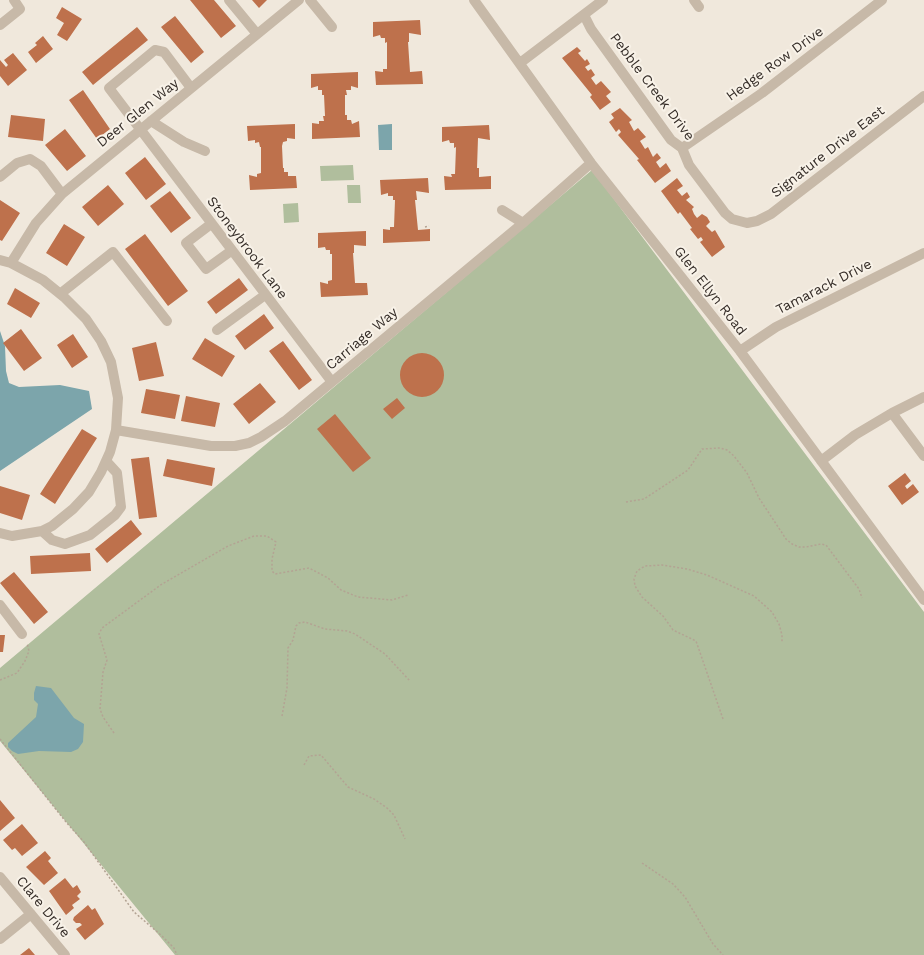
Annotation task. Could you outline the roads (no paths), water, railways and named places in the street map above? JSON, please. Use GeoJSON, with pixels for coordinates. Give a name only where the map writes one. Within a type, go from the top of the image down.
{"type":"FeatureCollection","features":[{"type":"Feature","properties":{"kind":"street"},"geometry":{"type":"LineString","coordinates":[[0,25],[23,9],[14,0]]}},
{"type":"Feature","properties":{"kind":"street"},"geometry":{"type":"LineString","coordinates":[[229,0],[257,34]]}},
{"type":"Feature","properties":{"kind":"street","name":"Deer Glen Way"},"geometry":{"type":"LineString","coordinates":[[11,263],[36,223],[62,194],[300,0]]}},
{"type":"Feature","properties":{"kind":"street"},"geometry":{"type":"LineString","coordinates":[[310,0],[332,27]]}},
{"type":"Feature","properties":{"kind":"street"},"geometry":{"type":"LineString","coordinates":[[520,63],[603,0]]}},
{"type":"Feature","properties":{"kind":"street","name":"Hedge Row Drive"},"geometry":{"type":"LineString","coordinates":[[682,148],[762,93],[882,0]]}},
{"type":"Feature","properties":{"kind":"street","name":"Glen Ellyn Road"},"geometry":{"type":"LineString","coordinates":[[477,1],[591,163],[740,352],[924,600]]}},
{"type":"Feature","properties":{"kind":"street","name":"Pebble Creek Drive"},"geometry":{"type":"LineString","coordinates":[[584,15],[591,29],[671,140],[682,148],[689,165],[725,213],[732,219],[747,223]]}},
{"type":"Feature","properties":{"kind":"street","name":"Stoneybrook Lane"},"geometry":{"type":"LineString","coordinates":[[191,88],[164,52],[155,50],[109,88],[231,251],[332,382]]}},
{"type":"Feature","properties":{"kind":"street","name":"Signature Drive East"},"geometry":{"type":"LineString","coordinates":[[747,223],[757,222],[771,214],[924,96]]}},
{"type":"Feature","properties":{"kind":"street"},"geometry":{"type":"LineString","coordinates":[[151,121],[184,142],[205,151]]}},
{"type":"Feature","properties":{"kind":"street"},"geometry":{"type":"LineString","coordinates":[[0,177],[17,163],[30,160],[41,166],[62,194]]}},
{"type":"Feature","properties":{"kind":"street","name":"Carriage Way"},"geometry":{"type":"LineString","coordinates":[[116,430],[211,446],[228,446],[249,443],[273,430],[523,223],[591,163]]}},
{"type":"Feature","properties":{"kind":"street"},"geometry":{"type":"LineString","coordinates":[[502,210],[523,223]]}},
{"type":"Feature","properties":{"kind":"street"},"geometry":{"type":"LineString","coordinates":[[211,224],[186,243],[206,269],[231,251]]}},
{"type":"Feature","properties":{"kind":"street"},"geometry":{"type":"LineString","coordinates":[[60,294],[113,252],[167,321]]}},
{"type":"Feature","properties":{"kind":"street","name":"Tamarack Drive"},"geometry":{"type":"LineString","coordinates":[[740,352],[776,327],[924,253]]}},
{"type":"Feature","properties":{"kind":"street"},"geometry":{"type":"LineString","coordinates":[[0,260],[11,263],[42,280],[60,294],[86,319],[102,341],[111,362],[117,386],[116,430],[106,461],[89,492],[52,526],[42,531],[12,536],[1,534]]}},
{"type":"Feature","properties":{"kind":"street"},"geometry":{"type":"LineString","coordinates":[[217,330],[265,295]]}},
{"type":"Feature","properties":{"kind":"street"},"geometry":{"type":"LineString","coordinates":[[821,461],[855,436],[892,413],[924,397]]}},
{"type":"Feature","properties":{"kind":"street"},"geometry":{"type":"LineString","coordinates":[[892,413],[924,456]]}},
{"type":"Feature","properties":{"kind":"street"},"geometry":{"type":"LineString","coordinates":[[42,531],[52,540],[65,544],[90,535],[115,515],[121,507],[117,473],[106,461]]}},
{"type":"Feature","properties":{"kind":"street"},"geometry":{"type":"LineString","coordinates":[[1,607],[22,634]]}},
{"type":"Feature","properties":{"kind":"street","name":"Clare Drive"},"geometry":{"type":"LineString","coordinates":[[0,876],[65,955]]}},
{"type":"Feature","properties":{"kind":"street"},"geometry":{"type":"LineString","coordinates":[[0,939],[31,914]]}},
{"type":"Feature","properties":{"kind":"water"},"geometry":{"type":"Polygon","coordinates":[[[392,124],[392,150],[379,150],[378,125],[392,124]]]}},
{"type":"Feature","properties":{"kind":"water"},"geometry":{"type":"Polygon","coordinates":[[[0,331],[5,346],[6,371],[9,383],[19,387],[60,385],[89,391],[92,409],[0,471],[0,331]]]}},
{"type":"Feature","properties":{"kind":"water"},"geometry":{"type":"Polygon","coordinates":[[[36,686],[51,688],[74,718],[84,724],[83,742],[78,749],[71,752],[39,751],[18,754],[8,747],[8,743],[36,717],[38,704],[34,700],[34,693],[36,686]]]}}]}
